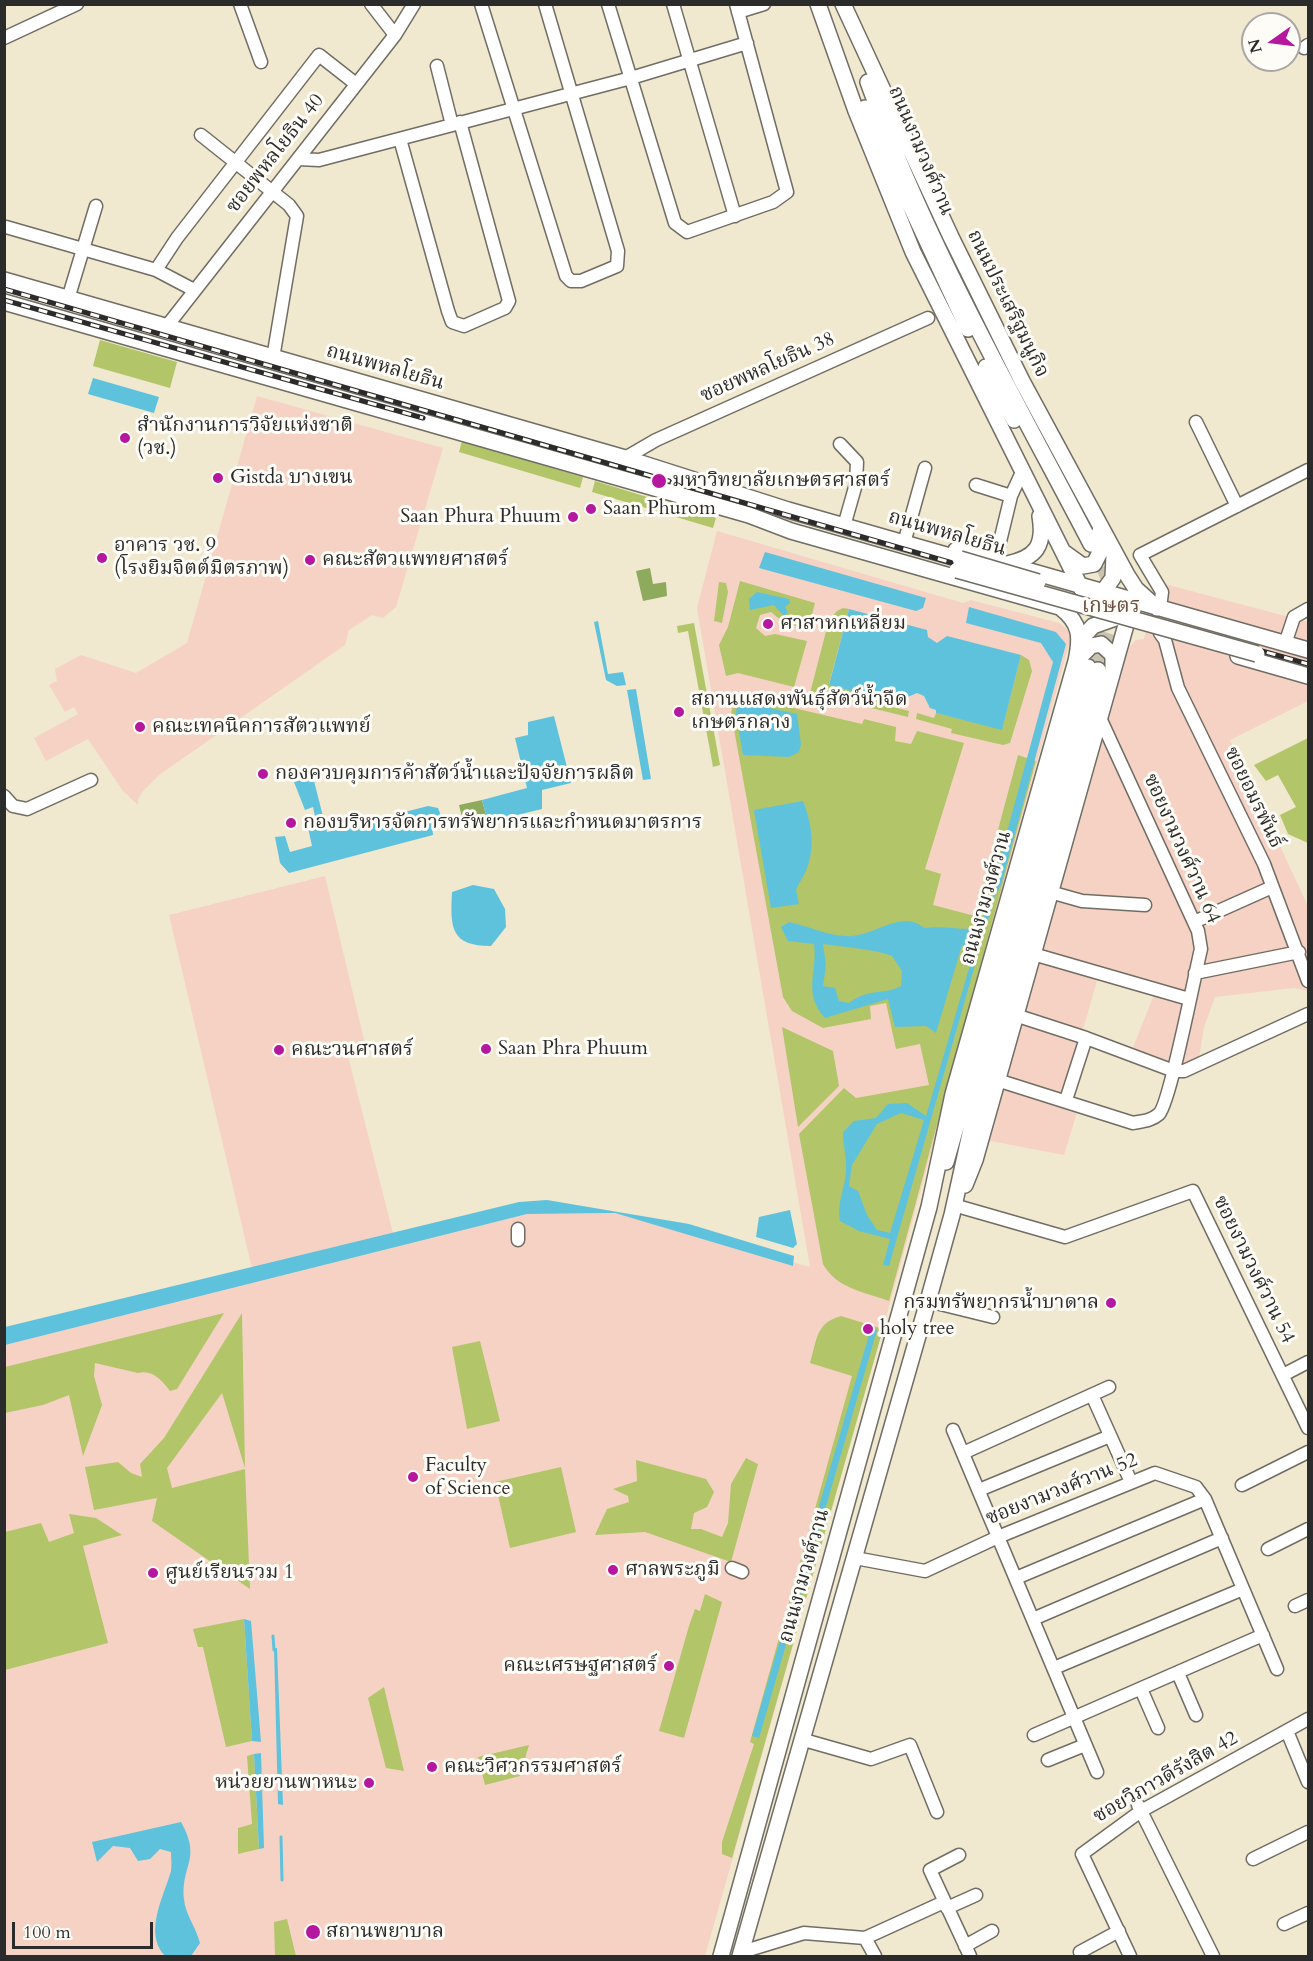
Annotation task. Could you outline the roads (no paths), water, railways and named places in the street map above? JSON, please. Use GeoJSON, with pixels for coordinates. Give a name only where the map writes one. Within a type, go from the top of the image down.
{"type":"FeatureCollection","features":[{"type":"Feature","properties":{"kind":"main road"},"geometry":{"type":"LineString","coordinates":[[818,4],[884,184],[913,252],[1079,585]]}},
{"type":"Feature","properties":{"kind":"main road","name":"ถนนประเสริฐมนูกิจ"},"geometry":{"type":"LineString","coordinates":[[843,4],[851,27],[1022,381],[1136,589],[1158,608]]}},
{"type":"Feature","properties":{"kind":"main road","name":"ถนนงามวงศ์วาน"},"geometry":{"type":"LineString","coordinates":[[830,39],[853,80],[942,277],[992,378],[1087,545],[945,259],[880,114],[851,27]]}},
{"type":"Feature","properties":{"kind":"main road","name":"ถนนพหลโยธิน"},"geometry":{"type":"LineString","coordinates":[[4,280],[625,458],[958,564],[1258,649],[1308,669]]}},
{"type":"Feature","properties":{"kind":"main road","name":"ถนนพหลโยธิน"},"geometry":{"type":"LineString","coordinates":[[4,302],[749,515],[791,531],[1066,609],[1124,614]]}},
{"type":"Feature","properties":{"kind":"main road","name":"ถนนพหลโยธิน"},"geometry":{"type":"LineString","coordinates":[[753,497],[785,502],[1079,585],[1100,596],[1124,614],[1160,633],[1308,676]]}},
{"type":"Feature","properties":{"kind":"main road"},"geometry":{"type":"LineString","coordinates":[[999,563],[1023,561],[1033,555],[1042,539],[1038,504]]}},
{"type":"Feature","properties":{"kind":"main road","name":"ถนนพหลโยธิน"},"geometry":{"type":"LineString","coordinates":[[749,515],[787,522],[958,564]]}},
{"type":"Feature","properties":{"kind":"main road"},"geometry":{"type":"LineString","coordinates":[[1062,552],[1083,566],[1094,564],[1104,544],[1098,523]]}},
{"type":"Feature","properties":{"kind":"main road"},"geometry":{"type":"LineString","coordinates":[[1113,548],[1115,571],[1100,596],[1066,609],[1073,618],[1081,639],[1093,626],[1124,614],[1158,608],[1308,650]]}},
{"type":"Feature","properties":{"kind":"main road"},"geometry":{"type":"LineString","coordinates":[[998,590],[1012,590],[1018,584],[1016,572],[999,563]]}},
{"type":"Feature","properties":{"kind":"main road"},"geometry":{"type":"LineString","coordinates":[[1122,565],[1124,614]]}},
{"type":"Feature","properties":{"kind":"main road"},"geometry":{"type":"LineString","coordinates":[[1100,596],[1124,614]]}},
{"type":"Feature","properties":{"kind":"main road","name":"ถนนงามวงศ์วาน"},"geometry":{"type":"LineString","coordinates":[[721,1956],[929,1207],[954,1143],[1094,667],[1124,614]]}},
{"type":"Feature","properties":{"kind":"main road"},"geometry":{"type":"LineString","coordinates":[[1191,643],[1198,618]]}},
{"type":"Feature","properties":{"kind":"main road","name":"ถนนงามวงศ์วาน"},"geometry":{"type":"LineString","coordinates":[[954,1211],[975,1160],[1100,718],[1094,667],[1081,639]]}},
{"type":"Feature","properties":{"kind":"main road","name":"ถนนพหลโยธิน"},"geometry":{"type":"LineString","coordinates":[[1258,649],[1308,657]]}},
{"type":"Feature","properties":{"kind":"main road","name":"ถนนงามวงศ์วาน"},"geometry":{"type":"LineString","coordinates":[[741,1954],[954,1211],[977,1102],[1094,667]]}},
{"type":"Feature","properties":{"kind":"street"},"geometry":{"type":"LineString","coordinates":[[4,38],[77,4]]}},
{"type":"Feature","properties":{"kind":"street"},"geometry":{"type":"LineString","coordinates":[[240,4],[261,62]]}},
{"type":"Feature","properties":{"kind":"street"},"geometry":{"type":"LineString","coordinates":[[370,4],[395,35]]}},
{"type":"Feature","properties":{"kind":"street","name":"ซอยพหลโยธิน 40"},"geometry":{"type":"LineString","coordinates":[[167,326],[395,35],[414,4]]}},
{"type":"Feature","properties":{"kind":"street"},"geometry":{"type":"LineString","coordinates":[[481,4],[512,110],[566,276],[571,280],[581,281],[617,266],[619,260],[573,94],[545,4]]}},
{"type":"Feature","properties":{"kind":"street"},"geometry":{"type":"LineString","coordinates":[[608,4],[675,223],[681,230],[695,231],[773,202],[787,192],[737,8],[764,4]]}},
{"type":"Feature","properties":{"kind":"street"},"geometry":{"type":"LineString","coordinates":[[674,4],[735,216]]}},
{"type":"Feature","properties":{"kind":"street"},"geometry":{"type":"LineString","coordinates":[[298,159],[319,160],[573,94],[747,43]]}},
{"type":"Feature","properties":{"kind":"street"},"geometry":{"type":"LineString","coordinates":[[156,270],[319,54],[356,84]]}},
{"type":"Feature","properties":{"kind":"street"},"geometry":{"type":"LineString","coordinates":[[400,139],[452,322],[464,326],[505,308],[509,301],[437,66]]}},
{"type":"Feature","properties":{"kind":"street"},"geometry":{"type":"LineString","coordinates":[[201,135],[272,191],[295,211],[297,216],[273,358]]}},
{"type":"Feature","properties":{"kind":"street"},"geometry":{"type":"LineString","coordinates":[[68,298],[96,206]]}},
{"type":"Feature","properties":{"kind":"street"},"geometry":{"type":"LineString","coordinates":[[6,227],[156,270],[194,290]]}},
{"type":"Feature","properties":{"kind":"street","name":"ซอยพหลโยธิน 38"},"geometry":{"type":"LineString","coordinates":[[625,458],[656,440],[928,318]]}},
{"type":"Feature","properties":{"kind":"street"},"geometry":{"type":"LineString","coordinates":[[1196,422],[1237,506]]}},
{"type":"Feature","properties":{"kind":"street"},"geometry":{"type":"LineString","coordinates":[[840,444],[857,462],[856,484],[846,519]]}},
{"type":"Feature","properties":{"kind":"street"},"geometry":{"type":"LineString","coordinates":[[906,536],[925,468]]}},
{"type":"Feature","properties":{"kind":"street"},"geometry":{"type":"LineString","coordinates":[[1158,608],[1162,592],[1140,555],[1308,470]]}},
{"type":"Feature","properties":{"kind":"street"},"geometry":{"type":"LineString","coordinates":[[999,563],[1011,496],[1022,472]]}},
{"type":"Feature","properties":{"kind":"street"},"geometry":{"type":"LineString","coordinates":[[976,485],[1011,496]]}},
{"type":"Feature","properties":{"kind":"street"},"geometry":{"type":"LineString","coordinates":[[1285,644],[1294,617],[1308,609]]}},
{"type":"Feature","properties":{"kind":"street","name":"ซอยอมรพันธ์"},"geometry":{"type":"LineString","coordinates":[[1160,633],[1165,640],[1178,688],[1264,864],[1270,888],[1299,952],[1308,981]]}},
{"type":"Feature","properties":{"kind":"street","name":"ซอยงามวงศ์วาน 64"},"geometry":{"type":"LineString","coordinates":[[997,1080],[1133,1123],[1149,1121],[1161,1113],[1173,1071],[1201,949],[1194,922],[1100,718]]}},
{"type":"Feature","properties":{"kind":"street"},"geometry":{"type":"LineString","coordinates":[[4,796],[13,806],[27,809],[91,780]]}},
{"type":"Feature","properties":{"kind":"street"},"geometry":{"type":"LineString","coordinates":[[1194,922],[1270,888]]}},
{"type":"Feature","properties":{"kind":"street"},"geometry":{"type":"LineString","coordinates":[[1050,892],[1083,901],[1145,905]]}},
{"type":"Feature","properties":{"kind":"street"},"geometry":{"type":"LineString","coordinates":[[1195,973],[1299,952]]}},
{"type":"Feature","properties":{"kind":"street"},"geometry":{"type":"LineString","coordinates":[[1033,954],[1189,999]]}},
{"type":"Feature","properties":{"kind":"street"},"geometry":{"type":"LineString","coordinates":[[1015,1015],[1086,1038],[1173,1071],[1184,1071],[1308,1014]]}},
{"type":"Feature","properties":{"kind":"street"},"geometry":{"type":"LineString","coordinates":[[1066,1100],[1086,1038]]}},
{"type":"Feature","properties":{"kind":"street","name":"ซอยงามวงศ์วาน 54"},"geometry":{"type":"LineString","coordinates":[[954,1211],[1065,1237],[1193,1191],[1308,1428]]}},
{"type":"Feature","properties":{"kind":"street"},"geometry":{"type":"LineString","coordinates":[[928,1301],[993,1317]]}},
{"type":"Feature","properties":{"kind":"street"},"geometry":{"type":"LineString","coordinates":[[1283,1375],[1308,1362]]}},
{"type":"Feature","properties":{"kind":"street"},"geometry":{"type":"LineString","coordinates":[[963,1453],[1109,1388]]}},
{"type":"Feature","properties":{"kind":"street"},"geometry":{"type":"LineString","coordinates":[[1092,1395],[1131,1482]]}},
{"type":"Feature","properties":{"kind":"street"},"geometry":{"type":"LineString","coordinates":[[953,1430],[1096,1772]]}},
{"type":"Feature","properties":{"kind":"street"},"geometry":{"type":"LineString","coordinates":[[979,1490],[1110,1436]]}},
{"type":"Feature","properties":{"kind":"street"},"geometry":{"type":"LineString","coordinates":[[1242,1485],[1308,1452]]}},
{"type":"Feature","properties":{"kind":"street","name":"ซอยงามวงศ์วาน 52"},"geometry":{"type":"LineString","coordinates":[[855,1558],[925,1570],[998,1537],[1155,1473],[1196,1486],[1222,1538],[1277,1669]]}},
{"type":"Feature","properties":{"kind":"street"},"geometry":{"type":"LineString","coordinates":[[1016,1578],[1204,1499]]}},
{"type":"Feature","properties":{"kind":"street"},"geometry":{"type":"LineString","coordinates":[[1268,1549],[1308,1529]]}},
{"type":"Feature","properties":{"kind":"street"},"geometry":{"type":"LineString","coordinates":[[1033,1619],[1222,1538]]}},
{"type":"Feature","properties":{"kind":"street"},"geometry":{"type":"LineString","coordinates":[[1054,1668],[1244,1589]]}},
{"type":"Feature","properties":{"kind":"street"},"geometry":{"type":"LineString","coordinates":[[1295,1606],[1308,1600]]}},
{"type":"Feature","properties":{"kind":"street"},"geometry":{"type":"LineString","coordinates":[[1035,1735],[1263,1635]]}},
{"type":"Feature","properties":{"kind":"street"},"geometry":{"type":"LineString","coordinates":[[1178,1673],[1196,1715]]}},
{"type":"Feature","properties":{"kind":"street"},"geometry":{"type":"LineString","coordinates":[[1141,1689],[1158,1728]]}},
{"type":"Feature","properties":{"kind":"street","name":"ซอยวิภาวดีรังสิต 42"},"geometry":{"type":"LineString","coordinates":[[1130,1956],[1082,1854],[1139,1808],[1308,1719]]}},
{"type":"Feature","properties":{"kind":"street"},"geometry":{"type":"LineString","coordinates":[[1287,1731],[1308,1782]]}},
{"type":"Feature","properties":{"kind":"street"},"geometry":{"type":"LineString","coordinates":[[804,1740],[871,1759],[910,1745],[938,1812]]}},
{"type":"Feature","properties":{"kind":"street"},"geometry":{"type":"LineString","coordinates":[[1048,1760],[1085,1745]]}},
{"type":"Feature","properties":{"kind":"street"},"geometry":{"type":"LineString","coordinates":[[1139,1808],[1213,1956]]}},
{"type":"Feature","properties":{"kind":"street"},"geometry":{"type":"LineString","coordinates":[[1253,1859],[1308,1832]]}},
{"type":"Feature","properties":{"kind":"street"},"geometry":{"type":"LineString","coordinates":[[959,1855],[930,1870],[945,1905],[968,1951],[992,1931]]}},
{"type":"Feature","properties":{"kind":"street"},"geometry":{"type":"LineString","coordinates":[[741,1954],[804,1933],[866,1938],[976,1894]]}},
{"type":"Feature","properties":{"kind":"street"},"geometry":{"type":"LineString","coordinates":[[1284,1924],[1308,1913]]}},
{"type":"Feature","properties":{"kind":"street"},"geometry":{"type":"LineString","coordinates":[[1080,1952],[1119,1931]]}},
{"type":"Feature","properties":{"kind":"street"},"geometry":{"type":"LineString","coordinates":[[866,1938],[875,1956]]}},
{"type":"Feature","properties":{"kind":"water"},"geometry":{"type":"Polygon","coordinates":[[[93,378],[159,397],[154,413],[88,394],[93,378]]]}},
{"type":"Feature","properties":{"kind":"water"},"geometry":{"type":"Polygon","coordinates":[[[765,552],[926,598],[923,608],[916,611],[759,568],[765,552]]]}},
{"type":"Feature","properties":{"kind":"water"},"geometry":{"type":"Polygon","coordinates":[[[757,592],[789,599],[790,603],[785,607],[788,612],[784,616],[774,605],[750,610],[749,599],[757,592]]]}},
{"type":"Feature","properties":{"kind":"water"},"geometry":{"type":"Polygon","coordinates":[[[969,607],[1056,632],[1066,644],[1001,885],[995,895],[889,1266],[883,1265],[890,1239],[859,1231],[840,1221],[846,1165],[843,1132],[854,1121],[876,1118],[888,1104],[907,1103],[926,1116],[975,948],[962,945],[936,1033],[926,1026],[895,1027],[888,999],[825,1018],[818,1009],[812,991],[814,944],[788,941],[781,927],[789,922],[829,934],[845,936],[862,934],[889,924],[907,921],[924,928],[981,928],[1053,662],[1041,643],[966,623],[969,607]],[[823,944],[826,965],[823,986],[835,988],[839,1001],[849,1003],[870,993],[888,991],[901,986],[902,971],[892,956],[823,944]],[[901,1113],[877,1124],[852,1165],[849,1186],[858,1191],[867,1215],[877,1230],[890,1233],[924,1120],[901,1113]]]}},
{"type":"Feature","properties":{"kind":"water"},"geometry":{"type":"Polygon","coordinates":[[[849,609],[927,630],[928,637],[937,643],[947,636],[1021,655],[1002,730],[936,713],[936,710],[930,708],[924,696],[917,693],[901,700],[895,699],[894,702],[829,685],[849,609]]]}},
{"type":"Feature","properties":{"kind":"water"},"geometry":{"type":"Polygon","coordinates":[[[598,621],[608,674],[623,672],[626,685],[617,686],[606,680],[594,622],[598,621]]]}},
{"type":"Feature","properties":{"kind":"water"},"geometry":{"type":"Polygon","coordinates":[[[636,689],[651,779],[643,780],[627,690],[636,689]]]}},
{"type":"Feature","properties":{"kind":"water"},"geometry":{"type":"Polygon","coordinates":[[[743,702],[797,714],[801,744],[799,752],[789,757],[743,755],[736,714],[737,705],[743,702]]]}},
{"type":"Feature","properties":{"kind":"water"},"geometry":{"type":"Polygon","coordinates":[[[554,716],[571,783],[542,790],[542,809],[488,822],[482,800],[527,788],[515,738],[528,735],[528,722],[554,716]]]}},
{"type":"Feature","properties":{"kind":"water"},"geometry":{"type":"Polygon","coordinates":[[[313,777],[327,832],[428,806],[438,808],[443,821],[432,826],[433,835],[289,873],[280,863],[275,837],[285,836],[290,852],[312,846],[307,823],[316,821],[313,807],[305,810],[294,782],[313,777]]]}},
{"type":"Feature","properties":{"kind":"water"},"geometry":{"type":"Polygon","coordinates":[[[803,801],[809,819],[812,846],[805,873],[796,890],[799,904],[771,908],[754,810],[803,801]]]}},
{"type":"Feature","properties":{"kind":"water"},"geometry":{"type":"Polygon","coordinates":[[[473,885],[494,889],[505,909],[506,927],[491,946],[468,943],[456,932],[453,925],[452,892],[473,885]]]}},
{"type":"Feature","properties":{"kind":"water"},"geometry":{"type":"Polygon","coordinates":[[[547,1200],[689,1224],[794,1256],[793,1266],[615,1213],[527,1214],[5,1345],[5,1327],[519,1202],[547,1200]]]}},
{"type":"Feature","properties":{"kind":"water"},"geometry":{"type":"Polygon","coordinates":[[[790,1210],[797,1244],[793,1248],[756,1237],[759,1217],[790,1210]]]}},
{"type":"Feature","properties":{"kind":"water"},"geometry":{"type":"Polygon","coordinates":[[[871,1328],[877,1330],[759,1738],[752,1736],[871,1328]]]}},
{"type":"Feature","properties":{"kind":"water"},"geometry":{"type":"Polygon","coordinates":[[[244,1619],[251,1621],[261,1742],[252,1741],[244,1619]]]}},
{"type":"Feature","properties":{"kind":"water"},"geometry":{"type":"Polygon","coordinates":[[[274,1648],[277,1648],[283,1805],[278,1804],[274,1648]]]}},
{"type":"Feature","properties":{"kind":"water"},"geometry":{"type":"Polygon","coordinates":[[[261,1753],[264,1848],[259,1849],[254,1754],[261,1753]]]}},
{"type":"Feature","properties":{"kind":"water"},"geometry":{"type":"Polygon","coordinates":[[[181,1822],[190,1845],[184,1899],[200,1943],[191,1956],[165,1956],[159,1947],[155,1926],[171,1871],[171,1852],[160,1849],[150,1859],[138,1861],[130,1848],[113,1846],[97,1862],[92,1842],[181,1822]]]}},
{"type":"Feature","properties":{"kind":"waterway"},"geometry":{"type":"LineString","coordinates":[[273,1636],[274,1650]]}},
{"type":"Feature","properties":{"kind":"waterway"},"geometry":{"type":"LineString","coordinates":[[281,1837],[282,1880]]}},
{"type":"Feature","properties":{"kind":"tunnel"},"geometry":{"type":"LineString","coordinates":[[1093,546],[1109,582],[1114,607],[1113,620],[1098,670]]}},
{"type":"Feature","properties":{"kind":"tunnel"},"geometry":{"type":"LineString","coordinates":[[1088,667],[1103,612]]}},
{"type":"Feature","properties":{"kind":"railway"},"geometry":{"type":"LineString","coordinates":[[4,289],[1308,664]]}},
{"type":"Feature","properties":{"kind":"railway"},"geometry":{"type":"LineString","coordinates":[[4,300],[423,418]]}},
{"type":"Feature","properties":{"kind":"place","name":"สำนักงานการวิจัยแห่งชาติ (วช.)"},"geometry":{"type":"Point","coordinates":[125,438]}},
{"type":"Feature","properties":{"kind":"place","name":"Gistda บางเขน"},"geometry":{"type":"Point","coordinates":[218,478]}},
{"type":"Feature","properties":{"kind":"place","name":"มหาวิทยาลัยเกษตรศาสตร์"},"geometry":{"type":"Point","coordinates":[659,481]}},
{"type":"Feature","properties":{"kind":"place","name":"Saan Phurom"},"geometry":{"type":"Point","coordinates":[591,509]}},
{"type":"Feature","properties":{"kind":"place","name":"Saan Phura Phuum"},"geometry":{"type":"Point","coordinates":[573,517]}},
{"type":"Feature","properties":{"kind":"place","name":"อาคาร วช. 9 (โรงยิมจิตต์มิตรภาพ)"},"geometry":{"type":"Point","coordinates":[102,558]}},
{"type":"Feature","properties":{"kind":"place","name":"คณะสัตวแพทยศาสตร์"},"geometry":{"type":"Point","coordinates":[310,560]}},
{"type":"Feature","properties":{"kind":"place","name":"ศาสาหกเหลี่ยม"},"geometry":{"type":"Point","coordinates":[768,624]}},
{"type":"Feature","properties":{"kind":"place","name":"สถานแสดงพันธุ์สัตว์น้ำจืด เกษตรกลาง"},"geometry":{"type":"Point","coordinates":[679,712]}},
{"type":"Feature","properties":{"kind":"place","name":"คณะเทคนิคการสัตวแพทย์"},"geometry":{"type":"Point","coordinates":[140,727]}},
{"type":"Feature","properties":{"kind":"place","name":"กองควบคุมการค้าสัตว์น้ำและปัจจัยการผลิต"},"geometry":{"type":"Point","coordinates":[263,774]}},
{"type":"Feature","properties":{"kind":"place","name":"กองบริหารจัดการทรัพยากรและกำหนดมาตรการ"},"geometry":{"type":"Point","coordinates":[291,823]}},
{"type":"Feature","properties":{"kind":"place","name":"Saan Phra Phuum"},"geometry":{"type":"Point","coordinates":[486,1049]}},
{"type":"Feature","properties":{"kind":"place","name":"คณะวนศาสตร์"},"geometry":{"type":"Point","coordinates":[279,1050]}},
{"type":"Feature","properties":{"kind":"place","name":"กรมทรัพยากรน้ำบาดาล"},"geometry":{"type":"Point","coordinates":[1111,1303]}},
{"type":"Feature","properties":{"kind":"place","name":"holy tree"},"geometry":{"type":"Point","coordinates":[868,1329]}},
{"type":"Feature","properties":{"kind":"place","name":"Faculty of Science"},"geometry":{"type":"Point","coordinates":[413,1477]}},
{"type":"Feature","properties":{"kind":"place","name":"ศาลพระภูมิ"},"geometry":{"type":"Point","coordinates":[613,1570]}},
{"type":"Feature","properties":{"kind":"place","name":"ศูนย์เรียนรวม 1"},"geometry":{"type":"Point","coordinates":[153,1573]}},
{"type":"Feature","properties":{"kind":"place","name":"คณะเศรษฐศาสตร์"},"geometry":{"type":"Point","coordinates":[669,1666]}},
{"type":"Feature","properties":{"kind":"place","name":"คณะวิศวกรรมศาสตร์"},"geometry":{"type":"Point","coordinates":[432,1767]}},
{"type":"Feature","properties":{"kind":"place","name":"หน่วยยานพาหนะ"},"geometry":{"type":"Point","coordinates":[369,1783]}},
{"type":"Feature","properties":{"kind":"place","name":"สถานพยาบาล"},"geometry":{"type":"Point","coordinates":[313,1932]}},
{"type":"Feature","properties":{"kind":"district","name":"เกษตร"},"geometry":{"type":"Point","coordinates":[1111,607]}}]}
